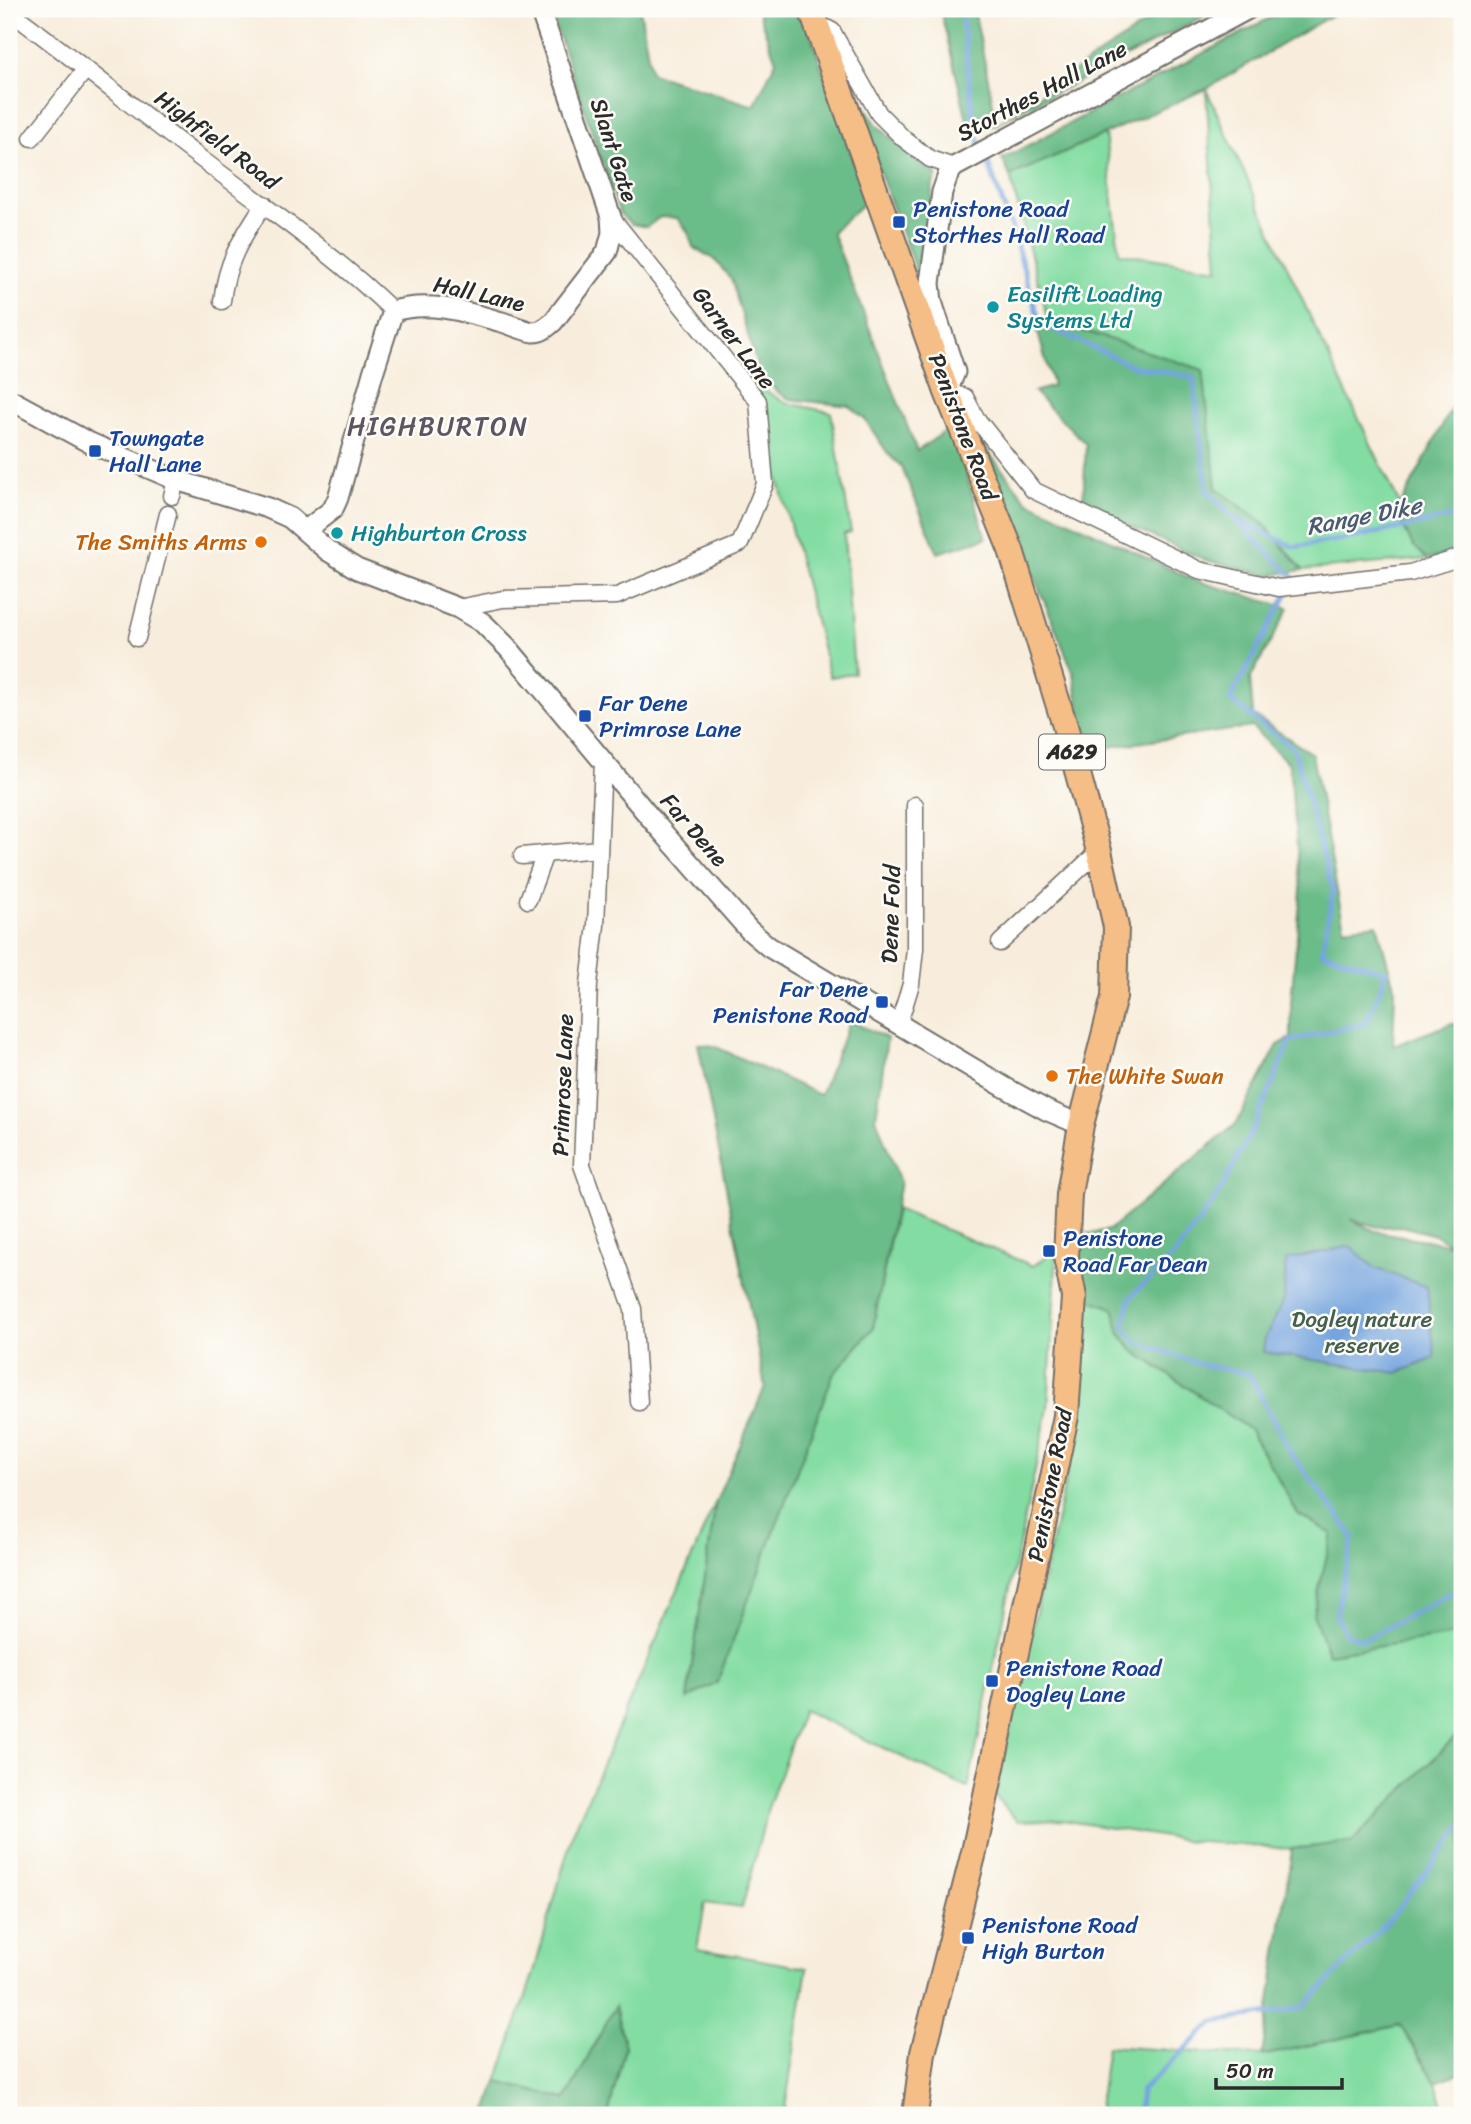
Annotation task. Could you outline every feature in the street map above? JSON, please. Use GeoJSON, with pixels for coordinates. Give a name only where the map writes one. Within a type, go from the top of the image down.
{"type":"FeatureCollection","features":[{"type":"Feature","properties":{"kind":"highway","name":"Penistone Road"},"geometry":{"type":"LineString","coordinates":[[813,15],[947,392],[1012,550],[1065,726],[1099,851],[1116,927],[1114,997],[1081,1125],[1069,1194],[1066,1258],[1074,1297],[1066,1416],[974,1852],[923,2053],[915,2115]]}},
{"type":"Feature","properties":{"kind":"street","name":"Slant Gate"},"geometry":{"type":"LineString","coordinates":[[540,9],[611,218],[612,233],[607,252],[544,330]]}},
{"type":"Feature","properties":{"kind":"street","name":"Storthes Hall Lane"},"geometry":{"type":"LineString","coordinates":[[947,392],[955,372],[932,302],[930,283],[942,192],[948,175],[960,164],[994,144],[1248,9]]}},
{"type":"Feature","properties":{"kind":"street","name":"Highfield Road"},"geometry":{"type":"LineString","coordinates":[[9,11],[264,204],[370,289],[393,311]]}},
{"type":"Feature","properties":{"kind":"street"},"geometry":{"type":"LineString","coordinates":[[813,15],[832,31],[879,114],[904,139],[930,159],[960,164]]}},
{"type":"Feature","properties":{"kind":"street"},"geometry":{"type":"LineString","coordinates":[[32,138],[86,69]]}},
{"type":"Feature","properties":{"kind":"street"},"geometry":{"type":"LineString","coordinates":[[222,301],[225,279],[234,251],[264,204]]}},
{"type":"Feature","properties":{"kind":"street","name":"Garner Lane"},"geometry":{"type":"LineString","coordinates":[[458,608],[503,599],[617,596],[740,544],[765,484],[758,401],[611,218]]}},
{"type":"Feature","properties":{"kind":"street","name":"Hall Lane"},"geometry":{"type":"LineString","coordinates":[[393,311],[420,305],[433,306],[480,316],[533,332],[544,330]]}},
{"type":"Feature","properties":{"kind":"street"},"geometry":{"type":"LineString","coordinates":[[306,530],[333,509],[338,498],[393,311]]}},
{"type":"Feature","properties":{"kind":"street"},"geometry":{"type":"LineString","coordinates":[[947,392],[965,397],[976,418],[1033,490],[1199,570],[1279,588],[1410,573],[1462,557]]}},
{"type":"Feature","properties":{"kind":"street","name":"Far Dene"},"geometry":{"type":"LineString","coordinates":[[9,399],[174,488],[268,508],[290,518],[328,551],[357,569],[458,608],[482,624],[508,648],[749,930],[791,962],[1006,1088],[1081,1125]]}},
{"type":"Feature","properties":{"kind":"street"},"geometry":{"type":"LineString","coordinates":[[137,638],[168,514]]}},
{"type":"Feature","properties":{"kind":"street","name":"Primrose Lane"},"geometry":{"type":"LineString","coordinates":[[603,762],[596,925],[589,984],[582,1165],[633,1309],[639,1402]]}},
{"type":"Feature","properties":{"kind":"street","name":"Dene Fold"},"geometry":{"type":"LineString","coordinates":[[899,1023],[911,984],[915,949],[915,805]]}},
{"type":"Feature","properties":{"kind":"street"},"geometry":{"type":"LineString","coordinates":[[522,856],[598,849]]}},
{"type":"Feature","properties":{"kind":"street"},"geometry":{"type":"LineString","coordinates":[[1000,943],[1099,851]]}},
{"type":"Feature","properties":{"kind":"street"},"geometry":{"type":"LineString","coordinates":[[528,900],[545,854]]}},
{"type":"Feature","properties":{"kind":"green space"},"geometry":{"type":"Polygon","coordinates":[[[550,9],[640,9],[651,73],[754,106],[776,61],[757,9],[802,9],[867,200],[832,232],[917,451],[951,427],[986,538],[938,553],[901,466],[889,455],[864,418],[849,406],[790,399],[767,382],[758,369],[731,279],[715,260],[693,247],[688,232],[677,218],[660,217],[647,227],[631,224],[620,214],[550,9]]]}},
{"type":"Feature","properties":{"kind":"green space"},"geometry":{"type":"Polygon","coordinates":[[[940,9],[974,9],[997,124],[970,132],[940,9]]]}},
{"type":"Feature","properties":{"kind":"green space"},"geometry":{"type":"Polygon","coordinates":[[[1166,9],[1218,9],[1000,122],[1166,9]]]}},
{"type":"Feature","properties":{"kind":"green space"},"geometry":{"type":"Polygon","coordinates":[[[1287,9],[1342,9],[1206,89],[1010,176],[1002,159],[1287,9]]]}},
{"type":"Feature","properties":{"kind":"green space"},"geometry":{"type":"Polygon","coordinates":[[[843,71],[876,124],[908,154],[937,175],[933,184],[921,285],[843,71]]]}},
{"type":"Feature","properties":{"kind":"green space"},"geometry":{"type":"Polygon","coordinates":[[[1206,89],[1399,503],[1403,526],[1411,541],[1427,559],[1303,570],[1263,523],[1216,488],[1203,370],[1048,319],[1010,176],[1105,134],[1119,253],[1218,269],[1206,89]]]}},
{"type":"Feature","properties":{"kind":"green space"},"geometry":{"type":"Polygon","coordinates":[[[1048,319],[1203,370],[1216,488],[1263,523],[1303,570],[1270,575],[1205,560],[1083,505],[1086,444],[1034,392],[1053,386],[1036,326],[1048,319]]]}},
{"type":"Feature","properties":{"kind":"green space"},"geometry":{"type":"Polygon","coordinates":[[[753,383],[786,403],[831,412],[851,532],[844,534],[854,673],[830,677],[753,383]]]}},
{"type":"Feature","properties":{"kind":"green space"},"geometry":{"type":"Polygon","coordinates":[[[1462,388],[1462,553],[1427,559],[1412,544],[1397,512],[1462,388]]]}},
{"type":"Feature","properties":{"kind":"green space","name":"Dogley nature reserve"},"geometry":{"type":"Polygon","coordinates":[[[978,439],[1027,501],[1194,580],[1289,608],[1250,679],[1253,715],[1312,754],[1344,928],[1377,924],[1395,990],[1393,1046],[1452,1023],[1462,1024],[1462,1634],[1328,1654],[1313,1614],[1332,1534],[1298,1514],[1250,1430],[1134,1351],[1120,1334],[1113,1308],[1083,1297],[1075,1236],[1109,1230],[1236,1124],[1278,1045],[1291,1038],[1291,1002],[1301,890],[1289,764],[1252,727],[1086,750],[1074,674],[978,439]],[[1350,1219],[1375,1231],[1452,1245],[1435,1235],[1402,1226],[1378,1227],[1350,1219]]]}},
{"type":"Feature","properties":{"kind":"green space"},"geometry":{"type":"Polygon","coordinates":[[[850,1021],[887,1038],[876,1118],[900,1182],[873,1328],[833,1375],[717,1683],[687,1699],[716,1501],[765,1387],[698,1044],[714,1046],[820,1095],[850,1021]]]}},
{"type":"Feature","properties":{"kind":"green space"},"geometry":{"type":"Polygon","coordinates":[[[896,1209],[1033,1266],[1057,1249],[1048,1408],[968,1788],[803,1710],[768,1808],[742,1908],[705,1903],[697,1949],[807,1968],[784,2115],[608,2115],[625,2047],[566,2100],[497,2082],[534,1972],[572,1835],[716,1501],[687,1698],[717,1682],[833,1374],[873,1328],[896,1209]]]}},
{"type":"Feature","properties":{"kind":"green space"},"geometry":{"type":"Polygon","coordinates":[[[1083,1297],[1113,1308],[1120,1334],[1134,1351],[1250,1430],[1298,1514],[1332,1534],[1328,1654],[1462,1634],[1462,1730],[1352,1842],[1292,1849],[1190,1841],[1062,1820],[1017,1821],[995,1796],[1080,1416],[1083,1297]]]}},
{"type":"Feature","properties":{"kind":"green space"},"geometry":{"type":"Polygon","coordinates":[[[1462,1730],[1462,2072],[1436,2082],[1400,2025],[1262,2056],[1292,1849],[1352,1842],[1462,1730]]]}},
{"type":"Feature","properties":{"kind":"green space"},"geometry":{"type":"Polygon","coordinates":[[[615,2006],[625,2047],[608,2115],[486,2115],[497,2082],[566,2099],[615,2006]]]}},
{"type":"Feature","properties":{"kind":"green space"},"geometry":{"type":"Polygon","coordinates":[[[1400,2025],[1436,2082],[1446,2115],[1098,2115],[1107,2046],[1262,2056],[1400,2025]]]}},
{"type":"Feature","properties":{"kind":"water"},"geometry":{"type":"Polygon","coordinates":[[[1350,1246],[1375,1268],[1427,1287],[1435,1358],[1397,1373],[1263,1352],[1265,1338],[1284,1300],[1286,1260],[1350,1246]]]}},
{"type":"Feature","properties":{"kind":"waterway"},"geometry":{"type":"LineString","coordinates":[[957,9],[962,16],[974,127],[981,146]]}},
{"type":"Feature","properties":{"kind":"waterway"},"geometry":{"type":"LineString","coordinates":[[985,155],[1011,226],[1040,323],[1133,366],[1193,377],[1207,491],[1295,579],[1230,700],[1294,749],[1333,891],[1322,952],[1387,972],[1366,1023],[1290,1041],[1255,1125],[1216,1198],[1176,1253],[1130,1298],[1124,1327],[1135,1341],[1199,1364],[1249,1374],[1290,1452],[1353,1536],[1336,1615],[1346,1634],[1364,1640],[1462,1587]]}},
{"type":"Feature","properties":{"kind":"waterway","name":"Range Dike"},"geometry":{"type":"LineString","coordinates":[[1240,521],[1294,547],[1462,515]]}},
{"type":"Feature","properties":{"kind":"waterway"},"geometry":{"type":"LineString","coordinates":[[1138,2115],[1141,2091],[1214,2022],[1302,2008],[1391,1918],[1462,1826]]}},
{"type":"Feature","properties":{"kind":"place","name":"Penistone Road Storthes Hall Road"},"geometry":{"type":"Point","coordinates":[899,222]}},
{"type":"Feature","properties":{"kind":"place","name":"Easilift Loading Systems Ltd"},"geometry":{"type":"Point","coordinates":[993,307]}},
{"type":"Feature","properties":{"kind":"place","name":"Towngate Hall Lane"},"geometry":{"type":"Point","coordinates":[95,451]}},
{"type":"Feature","properties":{"kind":"place","name":"Highburton Cross"},"geometry":{"type":"Point","coordinates":[337,533]}},
{"type":"Feature","properties":{"kind":"place","name":"The Smiths Arms"},"geometry":{"type":"Point","coordinates":[261,542]}},
{"type":"Feature","properties":{"kind":"place","name":"Far Dene Primrose Lane"},"geometry":{"type":"Point","coordinates":[585,716]}},
{"type":"Feature","properties":{"kind":"place","name":"Far Dene Penistone Road"},"geometry":{"type":"Point","coordinates":[882,1002]}},
{"type":"Feature","properties":{"kind":"place","name":"The White Swan"},"geometry":{"type":"Point","coordinates":[1052,1076]}},
{"type":"Feature","properties":{"kind":"place","name":"Penistone Road Far Dean"},"geometry":{"type":"Point","coordinates":[1049,1251]}},
{"type":"Feature","properties":{"kind":"place","name":"Penistone Road Dogley Lane"},"geometry":{"type":"Point","coordinates":[992,1681]}},
{"type":"Feature","properties":{"kind":"place","name":"Penistone Road High Burton"},"geometry":{"type":"Point","coordinates":[968,1938]}},
{"type":"Feature","properties":{"kind":"district","name":"HIGHBURTON"},"geometry":{"type":"Point","coordinates":[438,426]}}]}
